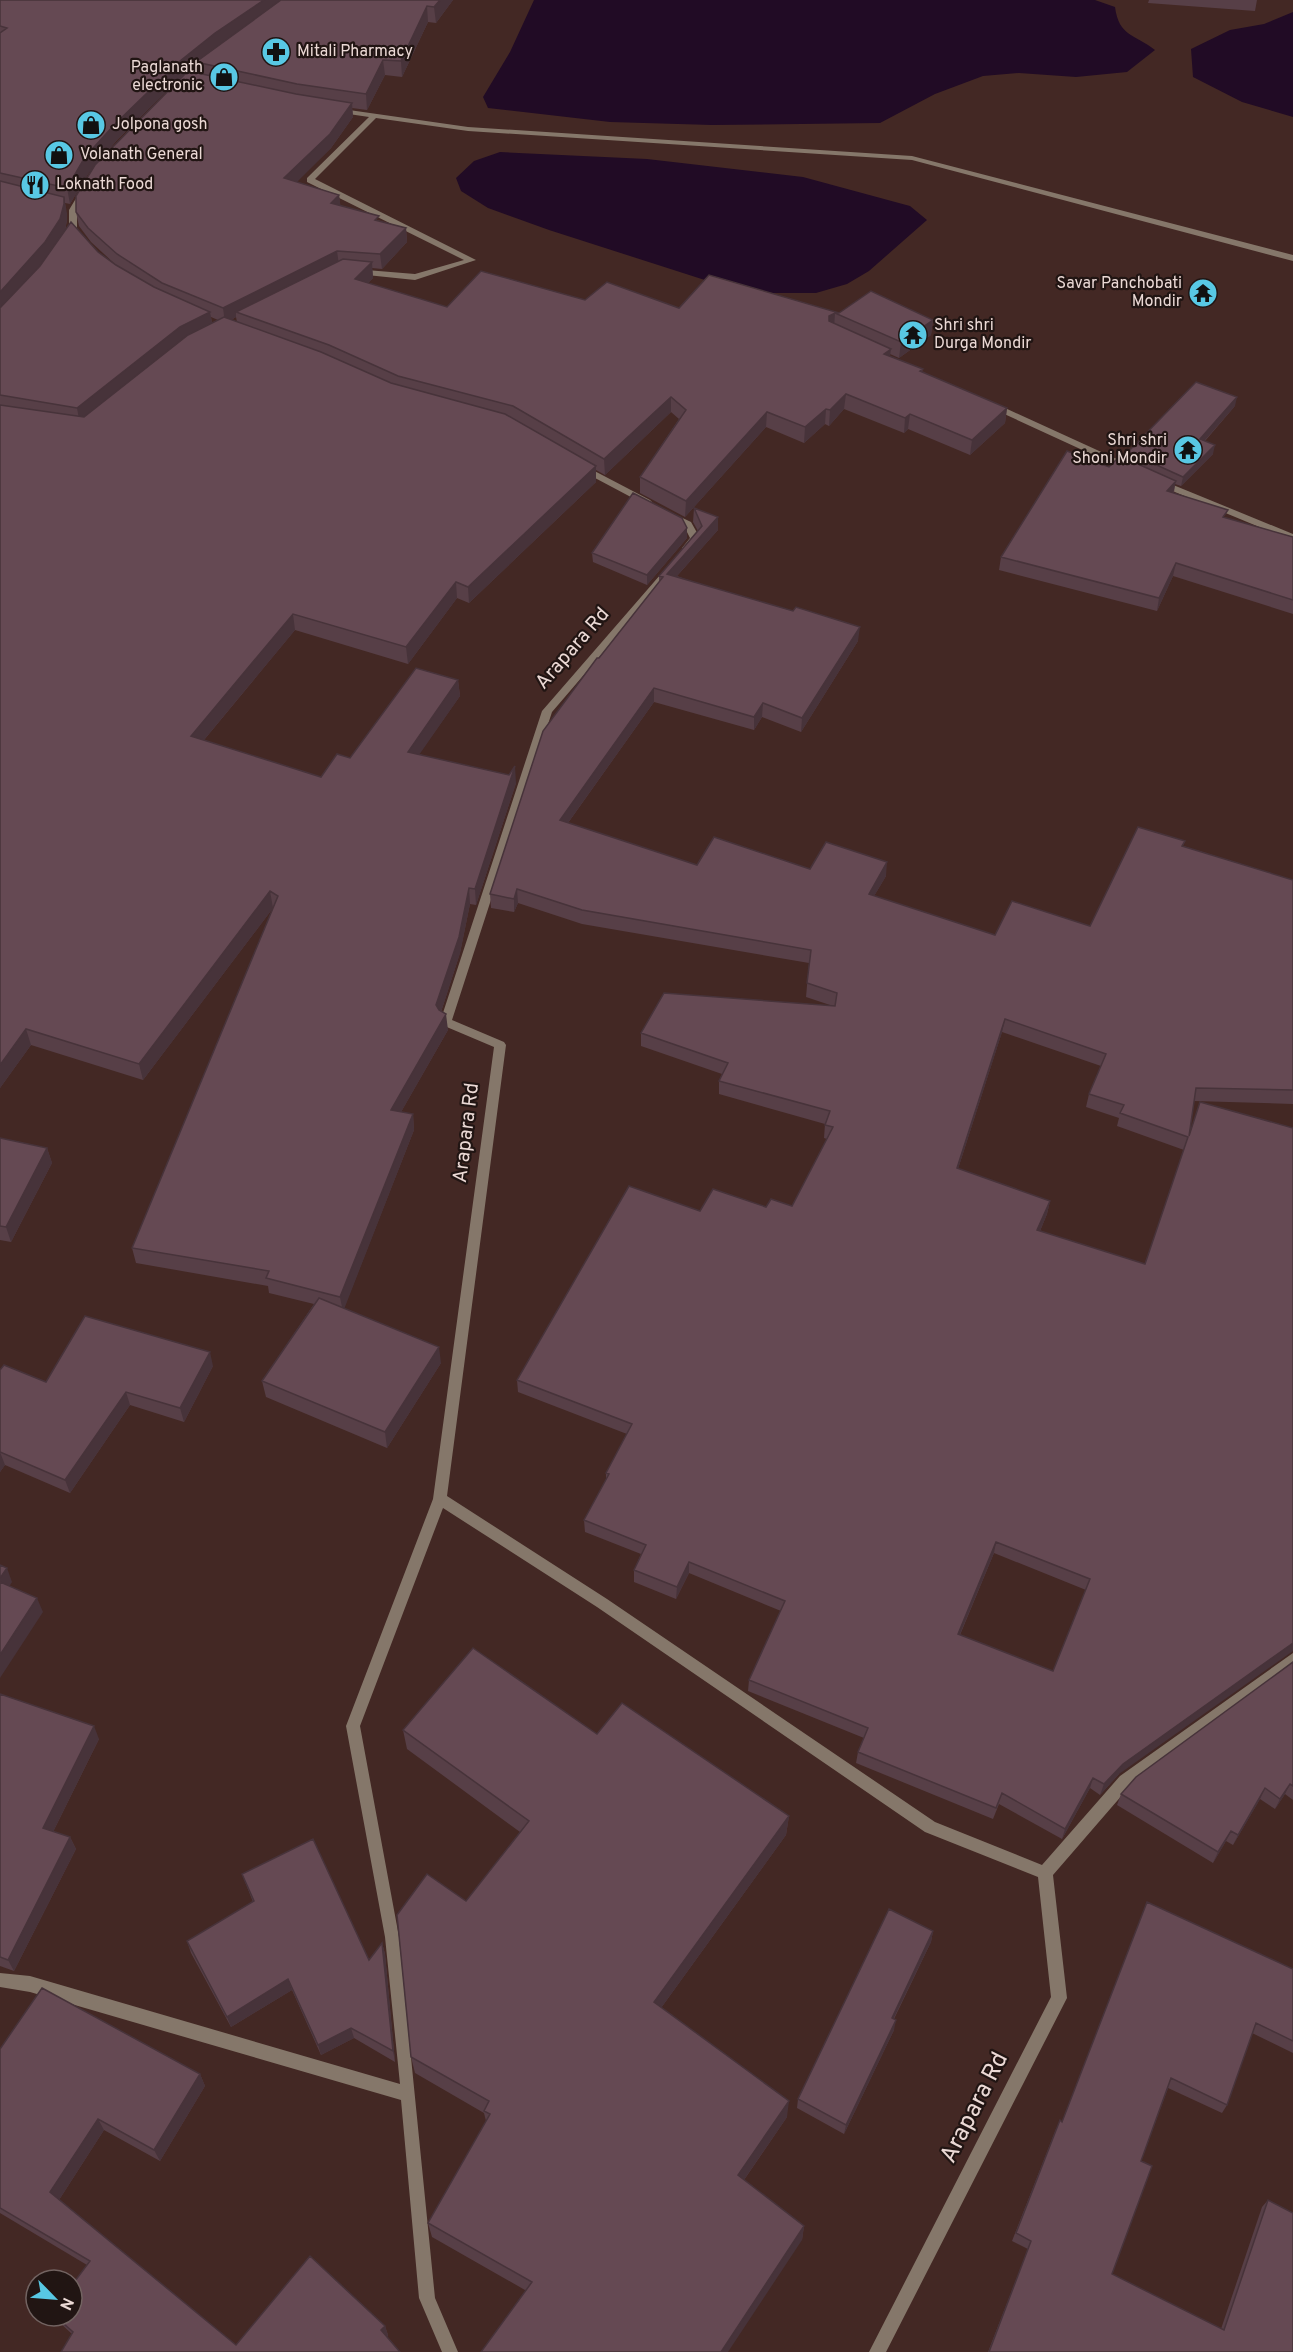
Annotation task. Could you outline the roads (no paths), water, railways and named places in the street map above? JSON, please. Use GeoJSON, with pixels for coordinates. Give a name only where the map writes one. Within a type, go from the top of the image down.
{"type":"FeatureCollection","features":[{"type":"Feature","properties":{"kind":"street"},"geometry":{"type":"LineString","coordinates":[[331,109],[468,129],[521,134],[912,158],[1293,258]]}},
{"type":"Feature","properties":{"kind":"street"},"geometry":{"type":"LineString","coordinates":[[343,269],[415,277],[472,260],[310,180],[374,116]]}},
{"type":"Feature","properties":{"kind":"street"},"geometry":{"type":"LineString","coordinates":[[63,246],[76,232],[74,210],[88,186]]}},
{"type":"Feature","properties":{"kind":"street"},"geometry":{"type":"LineString","coordinates":[[63,207],[74,210]]}},
{"type":"Feature","properties":{"kind":"street"},"geometry":{"type":"LineString","coordinates":[[982,401],[1142,474]]}},
{"type":"Feature","properties":{"kind":"street","name":"Arapara Rd"},"geometry":{"type":"LineString","coordinates":[[440,1499],[500,1045],[446,1022],[547,711],[695,538],[688,524],[572,462]]}},
{"type":"Feature","properties":{"kind":"street"},"geometry":{"type":"LineString","coordinates":[[1153,479],[1293,538]]}},
{"type":"Feature","properties":{"kind":"street"},"geometry":{"type":"LineString","coordinates":[[450,2352],[426,2298],[392,1937],[353,1726],[440,1499],[602,1603],[930,1827],[1045,1873],[1125,1781],[1293,1659]]}},
{"type":"Feature","properties":{"kind":"street","name":"Arapara Rd"},"geometry":{"type":"LineString","coordinates":[[877,2352],[1059,1998],[1045,1873]]}},
{"type":"Feature","properties":{"kind":"street"},"geometry":{"type":"LineString","coordinates":[[0,1980],[30,1984],[408,2094]]}},
{"type":"Feature","properties":{"kind":"place","name":"Mitali Pharmacy"},"geometry":{"type":"Point","coordinates":[276,52]}},
{"type":"Feature","properties":{"kind":"place","name":"Paglanath electronic"},"geometry":{"type":"Point","coordinates":[224,77]}},
{"type":"Feature","properties":{"kind":"place","name":"Jolpona gosh"},"geometry":{"type":"Point","coordinates":[91,125]}},
{"type":"Feature","properties":{"kind":"place","name":"Volanath General"},"geometry":{"type":"Point","coordinates":[59,155]}},
{"type":"Feature","properties":{"kind":"place","name":"Loknath Food"},"geometry":{"type":"Point","coordinates":[35,185]}},
{"type":"Feature","properties":{"kind":"place","name":"Savar Panchobati Mondir"},"geometry":{"type":"Point","coordinates":[1203,293]}},
{"type":"Feature","properties":{"kind":"place","name":"Shri shri Durga Mondir"},"geometry":{"type":"Point","coordinates":[913,335]}},
{"type":"Feature","properties":{"kind":"place","name":"Shri shri Shoni Mondir"},"geometry":{"type":"Point","coordinates":[1188,450]}}]}
